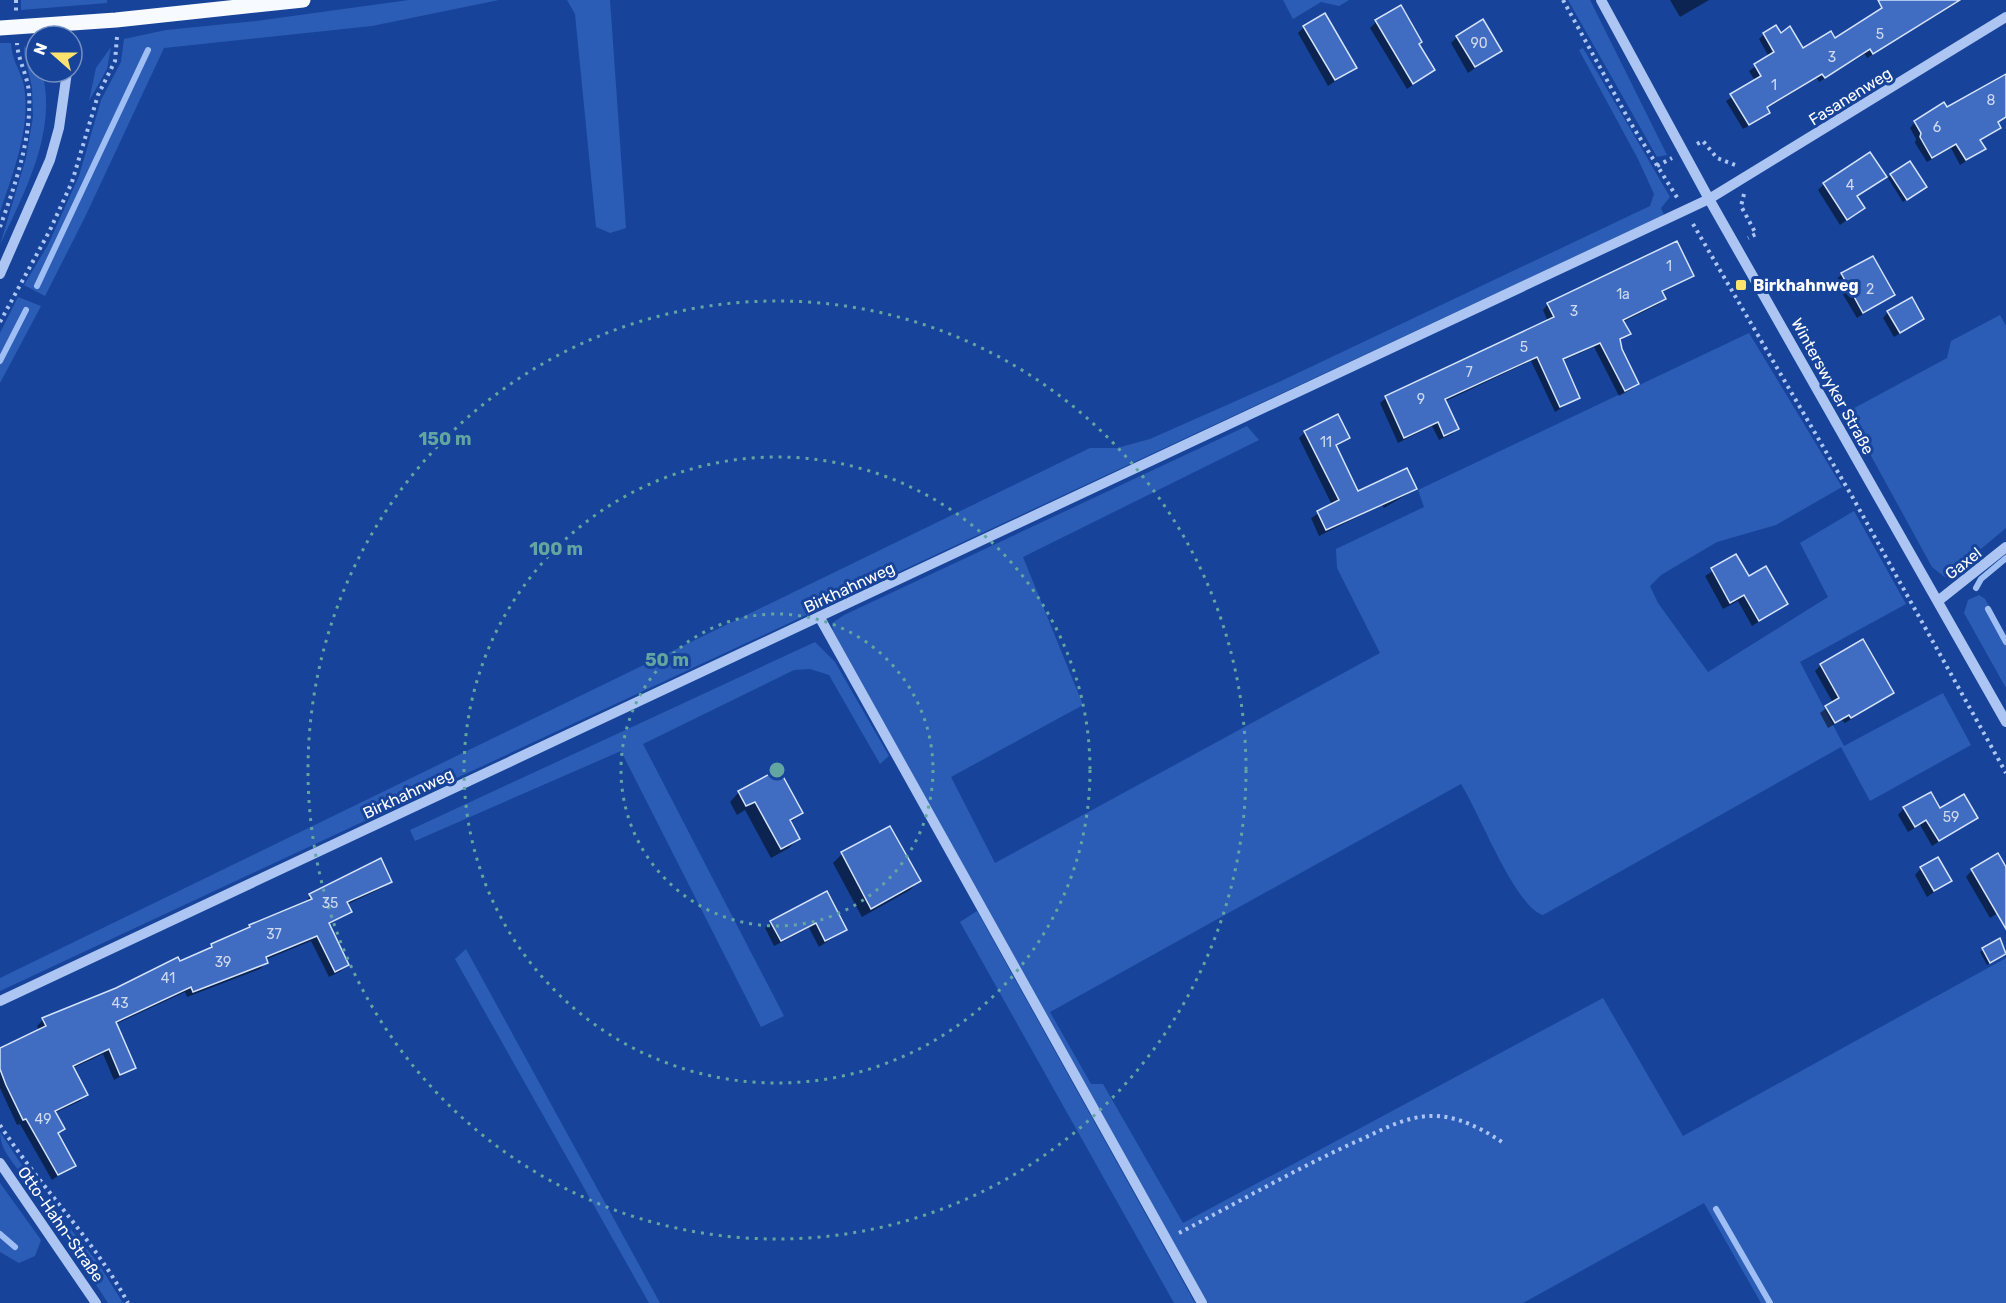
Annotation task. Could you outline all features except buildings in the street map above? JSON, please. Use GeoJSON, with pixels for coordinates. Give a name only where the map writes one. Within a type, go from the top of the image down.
{"type":"FeatureCollection","features":[{"type":"Feature","properties":{"kind":"main road"},"geometry":{"type":"LineString","coordinates":[[84,28],[303,0]]}},
{"type":"Feature","properties":{"kind":"main road"},"geometry":{"type":"LineString","coordinates":[[0,28],[24,29]]}},
{"type":"Feature","properties":{"kind":"street","name":"Winterswyker Straße"},"geometry":{"type":"LineString","coordinates":[[1601,0],[1709,199],[2006,722]]}},
{"type":"Feature","properties":{"kind":"street","name":"Fasanenweg"},"geometry":{"type":"LineString","coordinates":[[1709,199],[2006,17]]}},
{"type":"Feature","properties":{"kind":"street"},"geometry":{"type":"LineString","coordinates":[[0,274],[50,160],[59,128],[65,84]]}},
{"type":"Feature","properties":{"kind":"street","name":"Birkhahnweg"},"geometry":{"type":"LineString","coordinates":[[0,1001],[1709,199]]}},
{"type":"Feature","properties":{"kind":"street","name":"Gaxel"},"geometry":{"type":"LineString","coordinates":[[1938,601],[2006,547]]}},
{"type":"Feature","properties":{"kind":"street"},"geometry":{"type":"LineString","coordinates":[[820,618],[1202,1303]]}},
{"type":"Feature","properties":{"kind":"street","name":"Otto-Hahn-Straße"},"geometry":{"type":"LineString","coordinates":[[0,1163],[96,1303]]}},
{"type":"Feature","properties":{"kind":"path"},"geometry":{"type":"LineString","coordinates":[[1563,0],[1630,122],[1685,210],[1852,498],[1983,728],[2006,773]]}},
{"type":"Feature","properties":{"kind":"path"},"geometry":{"type":"LineString","coordinates":[[0,322],[50,230],[68,191],[82,155],[98,95],[115,61],[118,45]]}},
{"type":"Feature","properties":{"kind":"path"},"geometry":{"type":"LineString","coordinates":[[0,227],[22,158],[29,116],[29,91],[17,50]]}},
{"type":"Feature","properties":{"kind":"path"},"geometry":{"type":"LineString","coordinates":[[1703,141],[1717,158],[1737,165],[1748,161],[1756,171]]}},
{"type":"Feature","properties":{"kind":"path"},"geometry":{"type":"LineString","coordinates":[[1749,189],[1742,206],[1756,234]]}},
{"type":"Feature","properties":{"kind":"path"},"geometry":{"type":"LineString","coordinates":[[1167,1240],[1327,1154],[1407,1118],[1432,1116],[1452,1119],[1481,1129],[1502,1142]]}},
{"type":"Feature","properties":{"kind":"path"},"geometry":{"type":"LineString","coordinates":[[0,1125],[34,1174],[94,1248],[128,1303]]}},
{"type":"Feature","properties":{"kind":"shaded area"},"geometry":{"type":"Polygon","coordinates":[[[21,0],[107,0],[107,3],[21,10],[21,0]]]}},
{"type":"Feature","properties":{"kind":"shaded area"},"geometry":{"type":"Polygon","coordinates":[[[409,0],[499,0],[372,26],[164,48],[85,217],[45,296],[24,285],[48,245],[79,176],[101,100],[121,62],[124,39],[166,30],[256,21],[409,0]]]}},
{"type":"Feature","properties":{"kind":"shaded area"},"geometry":{"type":"Polygon","coordinates":[[[567,0],[610,0],[626,228],[610,233],[596,227],[575,14],[567,0]]]}},
{"type":"Feature","properties":{"kind":"shaded area"},"geometry":{"type":"Polygon","coordinates":[[[1283,0],[1349,0],[1339,6],[1321,2],[1293,19],[1283,0]]]}},
{"type":"Feature","properties":{"kind":"shaded area"},"geometry":{"type":"Polygon","coordinates":[[[1568,0],[1590,0],[1667,155],[1657,157],[1568,0]]]}},
{"type":"Feature","properties":{"kind":"shaded area"},"geometry":{"type":"Polygon","coordinates":[[[0,43],[11,43],[24,86],[26,102],[20,150],[0,212],[0,43]]]}},
{"type":"Feature","properties":{"kind":"shaded area"},"geometry":{"type":"Polygon","coordinates":[[[111,47],[107,69],[89,101],[96,68],[111,47]]]}},
{"type":"Feature","properties":{"kind":"shaded area"},"geometry":{"type":"Polygon","coordinates":[[[1583,48],[1670,197],[1661,208],[1664,215],[0,991],[0,978],[1090,448],[1117,448],[1150,439],[1279,382],[1650,206],[1654,194],[1638,159],[1579,50],[1583,48]]]}},
{"type":"Feature","properties":{"kind":"shaded area"},"geometry":{"type":"Polygon","coordinates":[[[31,84],[44,84],[46,117],[42,139],[28,183],[0,245],[26,158],[33,117],[31,84]]]}},
{"type":"Feature","properties":{"kind":"shaded area"},"geometry":{"type":"Polygon","coordinates":[[[18,297],[41,306],[0,383],[0,333],[18,297]]]}},
{"type":"Feature","properties":{"kind":"shaded area"},"geometry":{"type":"Polygon","coordinates":[[[2000,315],[2006,326],[2006,528],[1946,578],[1932,567],[1847,412],[1947,358],[1951,341],[2000,315]]]}},
{"type":"Feature","properties":{"kind":"shaded area"},"geometry":{"type":"Polygon","coordinates":[[[1749,333],[1842,487],[1776,525],[1717,542],[1661,575],[1650,586],[1658,603],[1708,672],[1828,597],[1800,543],[1854,511],[1906,604],[1800,662],[1844,746],[1943,693],[1971,745],[1870,801],[1841,747],[1543,915],[1532,908],[1509,877],[1461,784],[1050,1012],[1091,1084],[1103,1084],[1183,1223],[1603,998],[1683,1136],[2006,958],[2006,1303],[1761,1303],[1704,1203],[1523,1303],[1207,1303],[833,631],[832,623],[844,615],[1247,426],[1259,440],[1023,557],[1083,705],[951,777],[995,863],[1380,653],[1337,568],[1336,549],[1424,507],[1418,490],[1749,333]]]}},
{"type":"Feature","properties":{"kind":"shaded area"},"geometry":{"type":"Polygon","coordinates":[[[1979,595],[1985,599],[2006,636],[2006,688],[1964,613],[1968,600],[1979,595]]]}},
{"type":"Feature","properties":{"kind":"shaded area"},"geometry":{"type":"Polygon","coordinates":[[[815,642],[835,662],[889,756],[880,764],[829,675],[810,669],[794,670],[643,744],[784,1016],[761,1027],[621,751],[415,841],[410,830],[815,642]]]}},
{"type":"Feature","properties":{"kind":"shaded area"},"geometry":{"type":"Polygon","coordinates":[[[977,911],[1195,1303],[1174,1303],[960,922],[977,911]]]}},
{"type":"Feature","properties":{"kind":"shaded area"},"geometry":{"type":"Polygon","coordinates":[[[466,949],[660,1303],[649,1303],[455,959],[466,949]]]}},
{"type":"Feature","properties":{"kind":"shaded area"},"geometry":{"type":"Polygon","coordinates":[[[0,1132],[25,1170],[20,1172],[9,1158],[0,1132]]]}},
{"type":"Feature","properties":{"kind":"shaded area"},"geometry":{"type":"Polygon","coordinates":[[[0,1183],[41,1240],[35,1256],[19,1263],[0,1252],[0,1183]]]}},
{"type":"Feature","properties":{"kind":"shaded area"},"geometry":{"type":"Polygon","coordinates":[[[57,1212],[98,1263],[123,1303],[108,1303],[51,1216],[57,1212]]]}},
{"type":"Feature","properties":{"kind":"waterway"},"geometry":{"type":"LineString","coordinates":[[37,286],[148,50]]}},
{"type":"Feature","properties":{"kind":"waterway"},"geometry":{"type":"LineString","coordinates":[[0,361],[26,310]]}},
{"type":"Feature","properties":{"kind":"waterway"},"geometry":{"type":"LineString","coordinates":[[1976,588],[1981,579],[2006,558]]}},
{"type":"Feature","properties":{"kind":"waterway"},"geometry":{"type":"LineString","coordinates":[[1988,609],[2006,642]]}},
{"type":"Feature","properties":{"kind":"waterway"},"geometry":{"type":"LineString","coordinates":[[1716,1209],[1770,1303]]}},
{"type":"Feature","properties":{"kind":"waterway"},"geometry":{"type":"LineString","coordinates":[[0,1234],[15,1247]]}},
{"type":"Feature","properties":{"kind":"place","name":"Birkhahnweg"},"geometry":{"type":"Point","coordinates":[1741,285]}}]}
